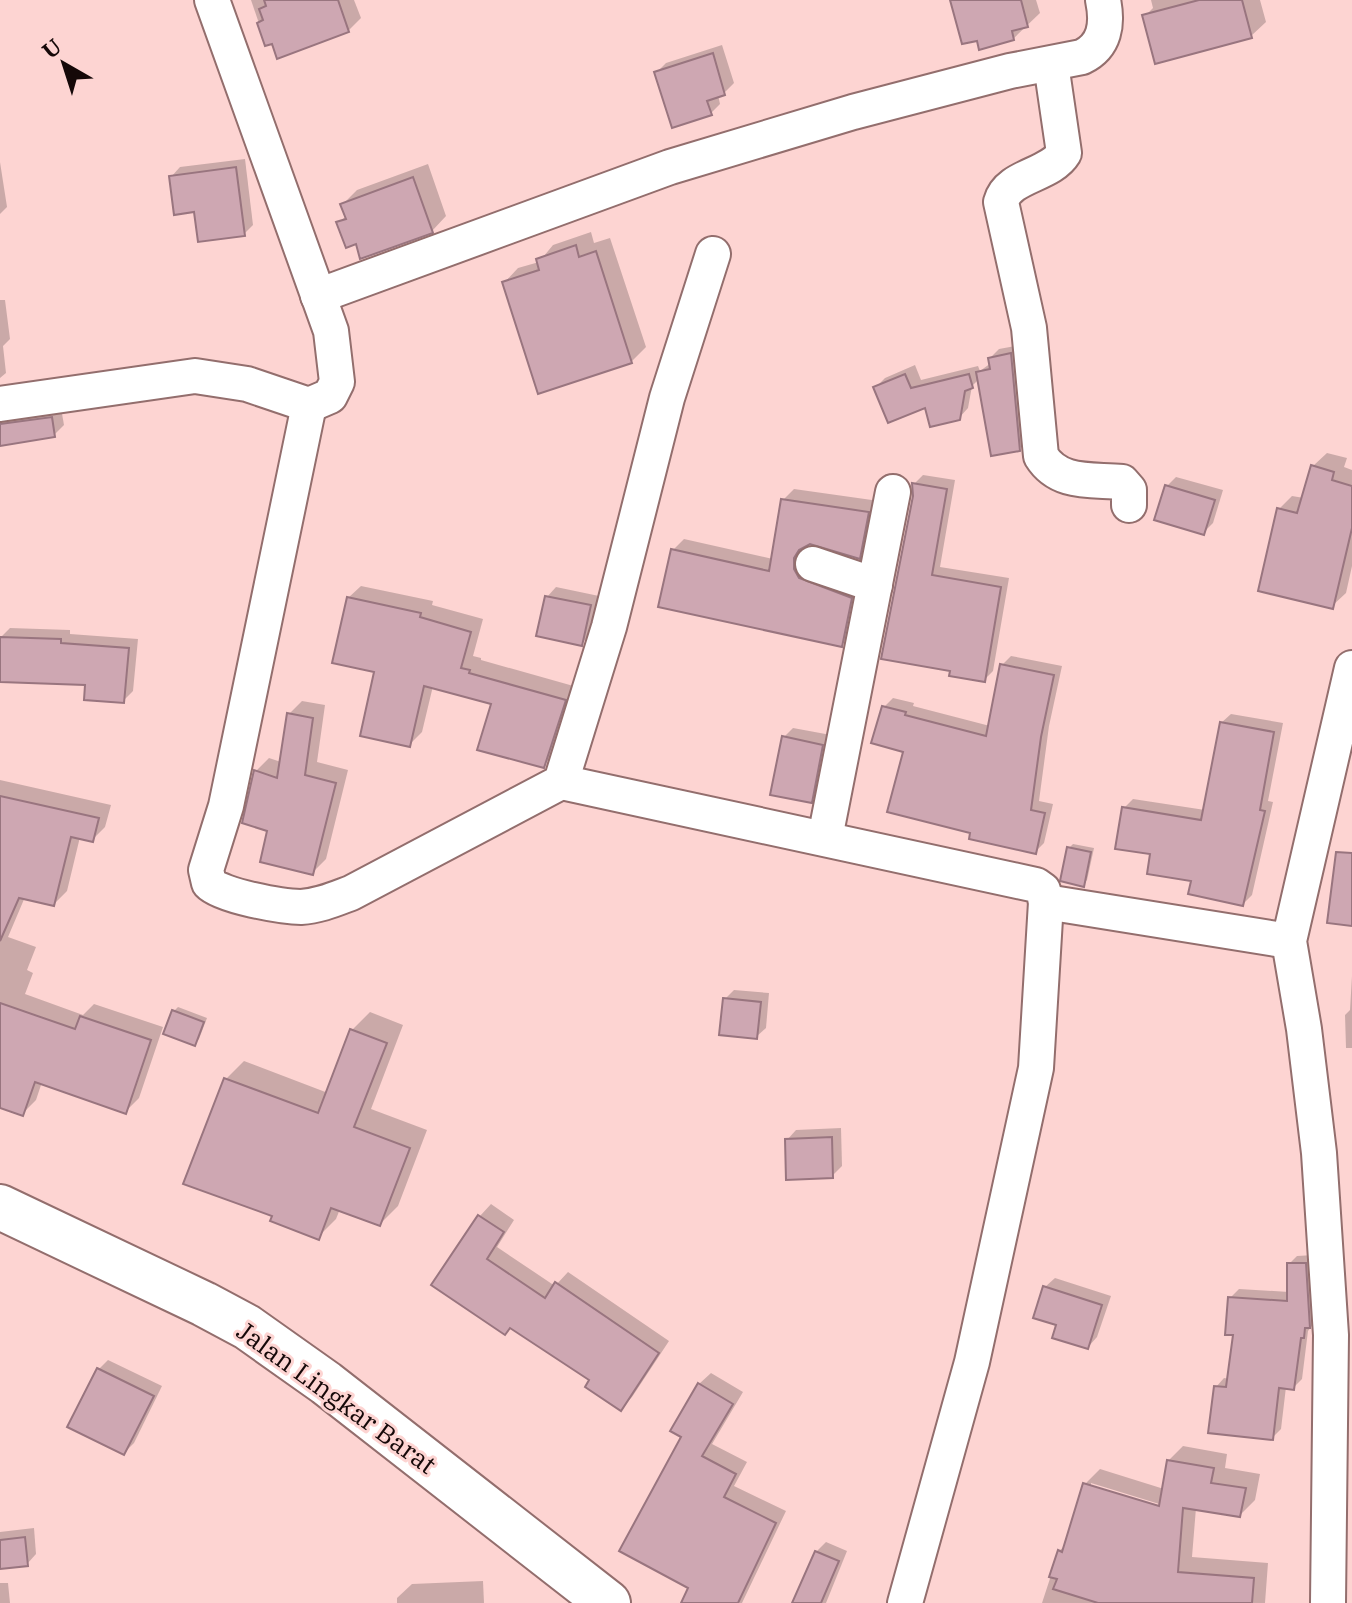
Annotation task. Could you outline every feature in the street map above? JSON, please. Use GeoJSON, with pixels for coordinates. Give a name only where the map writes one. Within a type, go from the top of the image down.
{"type":"FeatureCollection","features":[{"type":"Feature","properties":{"kind":"highway","name":"Jalan Lingkar Barat"},"geometry":{"type":"LineString","coordinates":[[0,1207],[247,1327],[326,1383],[588,1595]]}},
{"type":"Feature","properties":{"kind":"street"},"geometry":{"type":"LineString","coordinates":[[0,404],[195,376],[236,381],[309,405],[330,396],[337,382],[331,331],[212,0]]}},
{"type":"Feature","properties":{"kind":"street"},"geometry":{"type":"LineString","coordinates":[[318,296],[670,167],[853,112],[1010,71],[1082,57],[1098,47],[1106,24],[1103,0]]}},
{"type":"Feature","properties":{"kind":"street"},"geometry":{"type":"LineString","coordinates":[[1051,64],[1064,153],[1054,164],[1007,189],[1001,202],[1029,328],[1041,456],[1049,468],[1062,476],[1122,482],[1129,490],[1129,505]]}},
{"type":"Feature","properties":{"kind":"street"},"geometry":{"type":"LineString","coordinates":[[561,782],[609,627],[667,398],[713,254]]}},
{"type":"Feature","properties":{"kind":"street"},"geometry":{"type":"LineString","coordinates":[[309,405],[226,806],[206,870],[209,883],[219,890],[282,905],[301,907],[327,902],[351,893],[561,782],[1036,885],[1043,890],[1046,902],[1036,1068],[972,1362],[905,1603]]}},
{"type":"Feature","properties":{"kind":"street"},"geometry":{"type":"LineString","coordinates":[[825,838],[893,492]]}},
{"type":"Feature","properties":{"kind":"street"},"geometry":{"type":"LineString","coordinates":[[813,564],[875,585]]}},
{"type":"Feature","properties":{"kind":"street"},"geometry":{"type":"LineString","coordinates":[[1328,1603],[1331,1335],[1319,1153],[1304,1029],[1289,941],[1348,704],[1352,668]]}},
{"type":"Feature","properties":{"kind":"street"},"geometry":{"type":"LineString","coordinates":[[1046,902],[1289,941]]}},
{"type":"Feature","properties":{"kind":"building"},"geometry":{"type":"Polygon","coordinates":[[[264,0],[338,0],[349,32],[277,59],[272,44],[265,46],[257,23],[263,20],[259,9],[266,6],[264,0]]]}},
{"type":"Feature","properties":{"kind":"building"},"geometry":{"type":"Polygon","coordinates":[[[950,0],[1021,0],[1028,27],[1012,31],[1014,40],[979,50],[977,41],[962,44],[950,0]]]}},
{"type":"Feature","properties":{"kind":"building"},"geometry":{"type":"Polygon","coordinates":[[[1199,0],[1242,0],[1252,38],[1155,64],[1142,15],[1199,0]]]}},
{"type":"Feature","properties":{"kind":"building"},"geometry":{"type":"Polygon","coordinates":[[[713,53],[725,95],[707,101],[712,115],[672,128],[654,72],[713,53]]]}},
{"type":"Feature","properties":{"kind":"building"},"geometry":{"type":"Polygon","coordinates":[[[236,167],[245,236],[198,242],[194,212],[174,215],[169,176],[236,167]]]}},
{"type":"Feature","properties":{"kind":"building"},"geometry":{"type":"Polygon","coordinates":[[[413,177],[433,233],[360,259],[356,244],[346,248],[336,222],[346,219],[340,204],[413,177]]]}},
{"type":"Feature","properties":{"kind":"building"},"geometry":{"type":"Polygon","coordinates":[[[576,245],[579,257],[596,251],[632,363],[538,394],[502,282],[539,270],[536,259],[576,245]]]}},
{"type":"Feature","properties":{"kind":"building"},"geometry":{"type":"Polygon","coordinates":[[[1011,353],[1020,451],[991,456],[976,372],[990,369],[988,358],[1011,353]]]}},
{"type":"Feature","properties":{"kind":"building"},"geometry":{"type":"Polygon","coordinates":[[[905,374],[911,388],[969,374],[973,388],[965,391],[960,420],[930,427],[925,408],[888,423],[873,387],[905,374]]]}},
{"type":"Feature","properties":{"kind":"building"},"geometry":{"type":"Polygon","coordinates":[[[52,417],[55,437],[0,446],[0,424],[52,417]]]}},
{"type":"Feature","properties":{"kind":"building"},"geometry":{"type":"Polygon","coordinates":[[[1311,465],[1334,472],[1332,480],[1352,486],[1352,528],[1333,609],[1258,591],[1277,508],[1297,513],[1311,465]]]}},
{"type":"Feature","properties":{"kind":"building"},"geometry":{"type":"Polygon","coordinates":[[[912,483],[947,489],[932,575],[1001,587],[985,682],[949,676],[950,671],[881,659],[913,496],[912,483]]]}},
{"type":"Feature","properties":{"kind":"building"},"geometry":{"type":"Polygon","coordinates":[[[1165,485],[1215,500],[1204,535],[1154,520],[1165,485]]]}},
{"type":"Feature","properties":{"kind":"building"},"geometry":{"type":"Polygon","coordinates":[[[781,499],[869,512],[860,559],[810,544],[799,550],[794,558],[794,569],[799,578],[852,598],[842,647],[658,607],[671,549],[769,571],[781,499]]]}},
{"type":"Feature","properties":{"kind":"building"},"geometry":{"type":"Polygon","coordinates":[[[545,596],[591,605],[582,646],[536,636],[545,596]]]}},
{"type":"Feature","properties":{"kind":"building"},"geometry":{"type":"Polygon","coordinates":[[[347,597],[421,613],[420,617],[471,632],[461,668],[470,670],[469,673],[566,700],[544,768],[477,750],[491,704],[424,686],[410,747],[360,736],[374,672],[332,663],[347,597]]]}},
{"type":"Feature","properties":{"kind":"building"},"geometry":{"type":"Polygon","coordinates":[[[0,637],[61,639],[61,643],[129,648],[124,703],[84,700],[85,685],[0,682],[0,637]]]}},
{"type":"Feature","properties":{"kind":"building"},"geometry":{"type":"Polygon","coordinates":[[[1000,664],[1054,675],[1041,737],[1031,810],[1045,813],[1036,854],[969,839],[970,833],[887,812],[903,752],[871,743],[882,706],[986,736],[1000,664]]]}},
{"type":"Feature","properties":{"kind":"building"},"geometry":{"type":"Polygon","coordinates":[[[287,713],[313,718],[305,775],[336,783],[313,875],[260,862],[267,831],[242,823],[254,770],[277,778],[287,713]]]}},
{"type":"Feature","properties":{"kind":"building"},"geometry":{"type":"Polygon","coordinates":[[[1220,722],[1274,732],[1260,810],[1265,811],[1243,906],[1188,894],[1191,881],[1147,874],[1150,854],[1115,849],[1122,807],[1201,820],[1220,722]]]}},
{"type":"Feature","properties":{"kind":"building"},"geometry":{"type":"Polygon","coordinates":[[[782,736],[823,745],[812,803],[770,795],[782,736]]]}},
{"type":"Feature","properties":{"kind":"building"},"geometry":{"type":"Polygon","coordinates":[[[0,796],[99,818],[93,842],[71,837],[54,906],[19,898],[0,941],[0,796]]]}},
{"type":"Feature","properties":{"kind":"building"},"geometry":{"type":"Polygon","coordinates":[[[1067,847],[1091,852],[1084,887],[1060,881],[1067,847]]]}},
{"type":"Feature","properties":{"kind":"building"},"geometry":{"type":"Polygon","coordinates":[[[1336,852],[1352,853],[1352,926],[1327,923],[1336,852]]]}},
{"type":"Feature","properties":{"kind":"building"},"geometry":{"type":"Polygon","coordinates":[[[723,998],[761,1002],[757,1039],[719,1035],[723,998]]]}},
{"type":"Feature","properties":{"kind":"building"},"geometry":{"type":"Polygon","coordinates":[[[0,1003],[75,1029],[80,1016],[151,1040],[126,1114],[35,1082],[23,1116],[0,1108],[0,1003]]]}},
{"type":"Feature","properties":{"kind":"building"},"geometry":{"type":"Polygon","coordinates":[[[172,1010],[204,1022],[195,1046],[163,1034],[172,1010]]]}},
{"type":"Feature","properties":{"kind":"building"},"geometry":{"type":"Polygon","coordinates":[[[350,1029],[387,1043],[354,1127],[410,1148],[380,1226],[331,1208],[319,1240],[270,1221],[272,1216],[183,1184],[224,1078],[318,1113],[350,1029]]]}},
{"type":"Feature","properties":{"kind":"building"},"geometry":{"type":"Polygon","coordinates":[[[832,1137],[833,1178],[786,1180],[785,1139],[832,1137]]]}},
{"type":"Feature","properties":{"kind":"building"},"geometry":{"type":"Polygon","coordinates":[[[478,1215],[504,1232],[487,1259],[545,1298],[555,1282],[659,1353],[621,1411],[585,1387],[589,1380],[510,1328],[505,1335],[431,1285],[478,1215]]]}},
{"type":"Feature","properties":{"kind":"building"},"geometry":{"type":"Polygon","coordinates":[[[1287,1263],[1306,1263],[1310,1328],[1305,1328],[1304,1338],[1301,1338],[1294,1390],[1279,1388],[1273,1440],[1208,1433],[1214,1386],[1226,1387],[1233,1335],[1225,1335],[1228,1297],[1287,1301],[1287,1263]]]}},
{"type":"Feature","properties":{"kind":"building"},"geometry":{"type":"Polygon","coordinates":[[[1043,1286],[1102,1305],[1088,1349],[1052,1338],[1056,1325],[1033,1318],[1043,1286]]]}},
{"type":"Feature","properties":{"kind":"building"},"geometry":{"type":"Polygon","coordinates":[[[97,1368],[154,1396],[124,1455],[67,1427],[97,1368]]]}},
{"type":"Feature","properties":{"kind":"building"},"geometry":{"type":"Polygon","coordinates":[[[698,1383],[733,1404],[702,1456],[736,1474],[724,1497],[776,1523],[738,1603],[681,1603],[688,1588],[619,1551],[681,1437],[670,1431],[698,1383]]]}},
{"type":"Feature","properties":{"kind":"building"},"geometry":{"type":"Polygon","coordinates":[[[1167,1460],[1214,1468],[1211,1483],[1246,1488],[1240,1517],[1183,1508],[1178,1572],[1254,1578],[1252,1603],[1098,1603],[1053,1589],[1057,1579],[1049,1577],[1058,1550],[1062,1552],[1083,1483],[1159,1506],[1167,1460]]]}},
{"type":"Feature","properties":{"kind":"building"},"geometry":{"type":"Polygon","coordinates":[[[25,1537],[28,1566],[0,1569],[0,1540],[25,1537]]]}},
{"type":"Feature","properties":{"kind":"building"},"geometry":{"type":"Polygon","coordinates":[[[815,1551],[839,1561],[821,1603],[792,1603],[815,1551]]]}}]}
